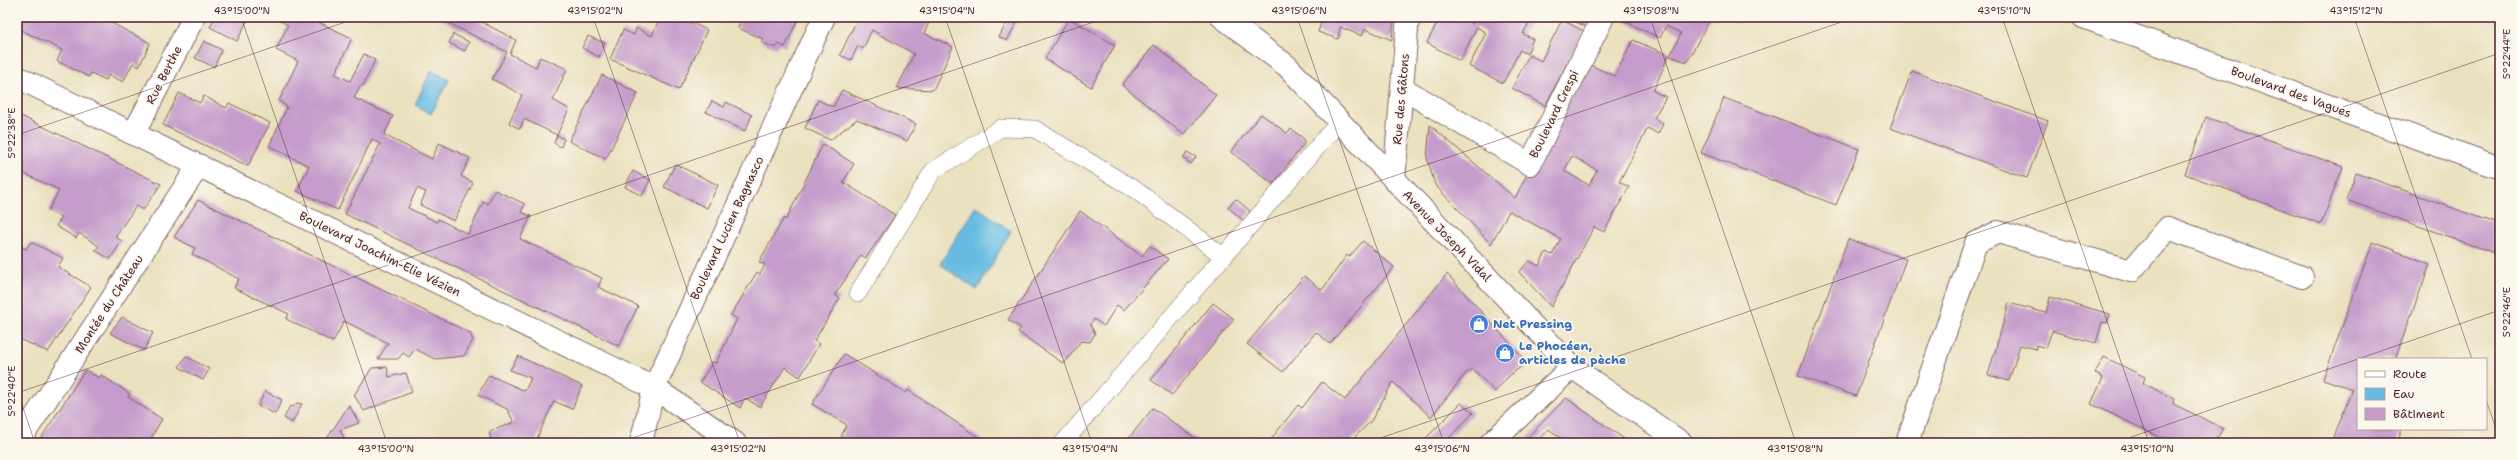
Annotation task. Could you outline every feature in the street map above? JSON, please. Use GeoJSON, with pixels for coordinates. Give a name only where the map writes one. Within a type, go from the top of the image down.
{"type":"FeatureCollection","features":[{"type":"Feature","properties":{"kind":"street","name":"Rue Berthe"},"geometry":{"type":"LineString","coordinates":[[134,133],[194,17]]}},
{"type":"Feature","properties":{"kind":"street","name":"Boulevard Lucien Bagnasco"},"geometry":{"type":"LineString","coordinates":[[641,443],[654,388],[824,17]]}},
{"type":"Feature","properties":{"kind":"street","name":"Avenue Joseph Vidal"},"geometry":{"type":"LineString","coordinates":[[1222,17],[1287,66],[1572,367],[1682,443]]}},
{"type":"Feature","properties":{"kind":"street","name":"Rue des Gâtons"},"geometry":{"type":"LineString","coordinates":[[1394,180],[1408,17]]}},
{"type":"Feature","properties":{"kind":"street","name":"Boulevard Crespi"},"geometry":{"type":"LineString","coordinates":[[1402,88],[1530,164],[1603,17]]}},
{"type":"Feature","properties":{"kind":"street","name":"Boulevard des Vagues"},"geometry":{"type":"LineString","coordinates":[[2083,17],[2500,168]]}},
{"type":"Feature","properties":{"kind":"street","name":"Boulevard Joachim-Elie Vézien"},"geometry":{"type":"LineString","coordinates":[[17,77],[654,388],[735,443]]}},
{"type":"Feature","properties":{"kind":"street","name":"Montée du Château"},"geometry":{"type":"LineString","coordinates":[[18,443],[199,165]]}},
{"type":"Feature","properties":{"kind":"street"},"geometry":{"type":"LineString","coordinates":[[1907,443],[1976,243],[1998,232],[2131,271],[2168,228],[2302,277]]}},
{"type":"Feature","properties":{"kind":"street"},"geometry":{"type":"LineString","coordinates":[[1491,443],[1572,367]]}},
{"type":"Feature","properties":{"kind":"lane"},"geometry":{"type":"LineString","coordinates":[[1063,443],[1339,122]]}},
{"type":"Feature","properties":{"kind":"lane"},"geometry":{"type":"LineString","coordinates":[[858,293],[933,171],[1001,128],[1034,130],[1137,191],[1224,257]]}},
{"type":"Feature","properties":{"kind":"water"},"geometry":{"type":"Polygon","coordinates":[[[431,70],[449,80],[431,114],[415,105],[431,70]]]}},
{"type":"Feature","properties":{"kind":"water"},"geometry":{"type":"Polygon","coordinates":[[[975,207],[1011,231],[977,290],[940,264],[975,207]]]}},
{"type":"Feature","properties":{"kind":"building"},"geometry":{"type":"Polygon","coordinates":[[[17,17],[100,17],[150,43],[139,67],[133,63],[123,82],[109,75],[106,80],[91,73],[89,77],[57,61],[62,50],[17,28],[17,17]]]}},
{"type":"Feature","properties":{"kind":"building"},"geometry":{"type":"Polygon","coordinates":[[[215,17],[249,17],[237,41],[210,27],[215,17]]]}},
{"type":"Feature","properties":{"kind":"building"},"geometry":{"type":"Polygon","coordinates":[[[273,17],[321,17],[318,22],[352,38],[335,74],[350,81],[364,54],[375,60],[363,86],[360,86],[354,98],[393,116],[384,135],[432,159],[439,143],[470,158],[461,176],[473,183],[454,221],[420,205],[426,192],[417,188],[408,208],[437,222],[438,219],[468,234],[484,201],[488,204],[495,190],[525,204],[521,212],[531,216],[520,239],[602,278],[598,287],[638,306],[619,346],[345,214],[380,144],[372,139],[338,210],[297,191],[309,166],[269,146],[287,107],[279,101],[298,61],[276,50],[288,25],[273,17]]]}},
{"type":"Feature","properties":{"kind":"building"},"geometry":{"type":"Polygon","coordinates":[[[441,17],[472,17],[516,40],[510,54],[536,67],[540,57],[567,69],[553,100],[569,109],[557,135],[524,119],[520,129],[509,123],[522,95],[492,79],[507,52],[440,19],[441,17]]]}},
{"type":"Feature","properties":{"kind":"building"},"geometry":{"type":"Polygon","coordinates":[[[660,17],[679,17],[707,30],[679,90],[610,59],[623,30],[634,35],[636,28],[652,36],[660,17]]]}},
{"type":"Feature","properties":{"kind":"building"},"geometry":{"type":"Polygon","coordinates":[[[742,17],[799,17],[785,47],[778,44],[776,48],[761,42],[763,39],[738,28],[742,17]]]}},
{"type":"Feature","properties":{"kind":"building"},"geometry":{"type":"Polygon","coordinates":[[[858,17],[932,17],[924,33],[953,47],[933,90],[897,88],[914,54],[872,30],[863,49],[858,46],[851,60],[840,55],[858,17]]]}},
{"type":"Feature","properties":{"kind":"building"},"geometry":{"type":"Polygon","coordinates":[[[1010,17],[1018,20],[1007,41],[999,37],[1010,17]]]}},
{"type":"Feature","properties":{"kind":"building"},"geometry":{"type":"Polygon","coordinates":[[[1323,17],[1394,17],[1392,40],[1365,29],[1362,36],[1340,27],[1338,39],[1318,32],[1323,17]]]}},
{"type":"Feature","properties":{"kind":"building"},"geometry":{"type":"Polygon","coordinates":[[[1440,17],[1459,17],[1473,24],[1476,17],[1532,17],[1523,34],[1533,39],[1527,54],[1520,50],[1503,83],[1469,66],[1486,33],[1477,27],[1460,61],[1427,43],[1440,17]]]}},
{"type":"Feature","properties":{"kind":"building"},"geometry":{"type":"Polygon","coordinates":[[[1566,17],[1591,17],[1586,27],[1566,17]]]}},
{"type":"Feature","properties":{"kind":"building"},"geometry":{"type":"Polygon","coordinates":[[[1626,17],[1711,17],[1687,62],[1670,56],[1681,33],[1666,26],[1660,38],[1624,21],[1626,17]]]}},
{"type":"Feature","properties":{"kind":"building"},"geometry":{"type":"Polygon","coordinates":[[[1069,18],[1115,45],[1091,87],[1045,59],[1069,18]]]}},
{"type":"Feature","properties":{"kind":"building"},"geometry":{"type":"Polygon","coordinates":[[[1562,20],[1584,31],[1545,106],[1512,88],[1529,55],[1541,61],[1562,20]]]}},
{"type":"Feature","properties":{"kind":"building"},"geometry":{"type":"Polygon","coordinates":[[[453,34],[469,42],[465,51],[449,43],[453,34]]]}},
{"type":"Feature","properties":{"kind":"building"},"geometry":{"type":"Polygon","coordinates":[[[588,36],[605,43],[599,57],[582,48],[588,36]]]}},
{"type":"Feature","properties":{"kind":"building"},"geometry":{"type":"Polygon","coordinates":[[[1633,40],[1669,55],[1653,91],[1666,97],[1654,118],[1663,124],[1658,134],[1648,128],[1619,182],[1629,187],[1604,232],[1594,227],[1551,307],[1519,272],[1529,261],[1539,266],[1546,252],[1552,255],[1561,239],[1509,211],[1491,244],[1435,185],[1427,158],[1430,125],[1515,198],[1544,141],[1590,65],[1615,76],[1633,40]],[[1572,156],[1564,171],[1589,185],[1597,170],[1572,156]]]}},
{"type":"Feature","properties":{"kind":"building"},"geometry":{"type":"Polygon","coordinates":[[[204,41],[222,50],[214,67],[195,58],[204,41]]]}},
{"type":"Feature","properties":{"kind":"building"},"geometry":{"type":"Polygon","coordinates":[[[1154,45],[1216,95],[1184,135],[1122,85],[1154,45]]]}},
{"type":"Feature","properties":{"kind":"building"},"geometry":{"type":"Polygon","coordinates":[[[1912,71],[2048,121],[2027,178],[1890,128],[1912,71]]]}},
{"type":"Feature","properties":{"kind":"building"},"geometry":{"type":"Polygon","coordinates":[[[602,75],[638,93],[606,159],[569,141],[602,75]]]}},
{"type":"Feature","properties":{"kind":"building"},"geometry":{"type":"Polygon","coordinates":[[[842,90],[916,124],[907,141],[857,119],[830,140],[805,128],[818,100],[833,107],[842,90]]]}},
{"type":"Feature","properties":{"kind":"building"},"geometry":{"type":"Polygon","coordinates":[[[179,93],[200,103],[204,96],[226,108],[229,103],[270,123],[248,166],[163,125],[179,93]]]}},
{"type":"Feature","properties":{"kind":"building"},"geometry":{"type":"Polygon","coordinates":[[[1724,98],[1859,149],[1836,205],[1701,153],[1724,98]]]}},
{"type":"Feature","properties":{"kind":"building"},"geometry":{"type":"Polygon","coordinates":[[[712,101],[724,107],[726,102],[752,115],[745,131],[706,112],[712,101]]]}},
{"type":"Feature","properties":{"kind":"building"},"geometry":{"type":"Polygon","coordinates":[[[17,114],[161,184],[143,210],[136,206],[115,237],[122,241],[110,259],[95,250],[99,246],[79,233],[76,238],[56,226],[62,217],[48,211],[59,190],[23,173],[21,177],[17,175],[17,114]]]}},
{"type":"Feature","properties":{"kind":"building"},"geometry":{"type":"Polygon","coordinates":[[[1261,114],[1287,133],[1291,129],[1304,139],[1304,144],[1273,184],[1231,152],[1261,114]]]}},
{"type":"Feature","properties":{"kind":"building"},"geometry":{"type":"Polygon","coordinates":[[[2206,117],[2343,167],[2321,224],[2185,174],[2206,117]]]}},
{"type":"Feature","properties":{"kind":"building"},"geometry":{"type":"Polygon","coordinates":[[[557,135],[564,139],[561,147],[554,143],[557,135]]]}},
{"type":"Feature","properties":{"kind":"building"},"geometry":{"type":"Polygon","coordinates":[[[823,144],[854,164],[843,182],[895,215],[866,258],[861,255],[835,295],[840,298],[814,341],[819,344],[800,377],[785,367],[760,407],[745,398],[740,408],[700,382],[713,362],[716,363],[737,319],[731,315],[757,272],[760,274],[765,265],[759,262],[784,218],[786,220],[823,144]]]}},
{"type":"Feature","properties":{"kind":"building"},"geometry":{"type":"Polygon","coordinates":[[[1187,152],[1196,157],[1191,164],[1183,158],[1187,152]]]}},
{"type":"Feature","properties":{"kind":"building"},"geometry":{"type":"Polygon","coordinates":[[[675,164],[718,185],[707,208],[664,187],[675,164]]]}},
{"type":"Feature","properties":{"kind":"building"},"geometry":{"type":"Polygon","coordinates":[[[633,171],[650,180],[642,196],[625,187],[633,171]]]}},
{"type":"Feature","properties":{"kind":"building"},"geometry":{"type":"Polygon","coordinates":[[[2356,173],[2500,225],[2500,255],[2346,200],[2356,173]]]}},
{"type":"Feature","properties":{"kind":"building"},"geometry":{"type":"Polygon","coordinates":[[[1236,199],[1250,211],[1244,221],[1228,207],[1236,199]]]}},
{"type":"Feature","properties":{"kind":"building"},"geometry":{"type":"Polygon","coordinates":[[[198,200],[470,333],[473,340],[464,356],[435,359],[415,349],[409,357],[403,353],[398,359],[378,359],[388,343],[344,321],[333,342],[286,319],[289,314],[234,288],[239,279],[192,254],[195,248],[174,237],[198,200]]]}},
{"type":"Feature","properties":{"kind":"building"},"geometry":{"type":"Polygon","coordinates":[[[1080,211],[1142,256],[1150,246],[1168,259],[1124,310],[1117,305],[1104,326],[1094,319],[1090,324],[1095,334],[1090,342],[1081,341],[1064,364],[1018,332],[1021,328],[1008,320],[1080,211]]]}},
{"type":"Feature","properties":{"kind":"building"},"geometry":{"type":"Polygon","coordinates":[[[1848,239],[1906,259],[1856,396],[1798,376],[1848,239]]]}},
{"type":"Feature","properties":{"kind":"building"},"geometry":{"type":"Polygon","coordinates":[[[1363,241],[1394,267],[1330,344],[1316,332],[1283,372],[1247,344],[1304,276],[1322,290],[1347,255],[1349,257],[1363,241]]]}},
{"type":"Feature","properties":{"kind":"building"},"geometry":{"type":"Polygon","coordinates":[[[31,242],[63,258],[58,267],[91,287],[48,352],[17,338],[17,245],[26,249],[31,242]]]}},
{"type":"Feature","properties":{"kind":"building"},"geometry":{"type":"Polygon","coordinates":[[[2373,242],[2430,264],[2395,358],[2357,358],[2357,430],[2402,430],[2397,443],[2332,443],[2352,389],[2323,379],[2373,242]]]}},
{"type":"Feature","properties":{"kind":"building"},"geometry":{"type":"Polygon","coordinates":[[[1447,274],[1527,362],[1508,377],[1495,392],[1473,369],[1466,373],[1431,417],[1393,382],[1371,421],[1349,443],[1268,443],[1298,405],[1302,408],[1322,382],[1345,400],[1447,274]]]}},
{"type":"Feature","properties":{"kind":"building"},"geometry":{"type":"Polygon","coordinates":[[[2050,297],[2110,314],[2107,323],[2102,322],[2096,343],[2052,331],[2046,348],[2036,345],[2036,349],[2020,345],[2009,381],[1988,375],[2009,303],[2046,313],[2050,297]]]}},
{"type":"Feature","properties":{"kind":"building"},"geometry":{"type":"Polygon","coordinates":[[[1213,303],[1234,319],[1172,395],[1151,380],[1213,303]]]}},
{"type":"Feature","properties":{"kind":"building"},"geometry":{"type":"Polygon","coordinates":[[[122,317],[153,333],[144,350],[110,333],[122,317]]]}},
{"type":"Feature","properties":{"kind":"building"},"geometry":{"type":"Polygon","coordinates":[[[844,354],[906,393],[908,390],[987,443],[845,443],[848,439],[841,436],[847,425],[812,404],[844,354]]]}},
{"type":"Feature","properties":{"kind":"building"},"geometry":{"type":"Polygon","coordinates":[[[186,356],[209,369],[203,380],[179,367],[186,356]]]}},
{"type":"Feature","properties":{"kind":"building"},"geometry":{"type":"Polygon","coordinates":[[[518,356],[582,386],[572,409],[554,401],[535,443],[492,443],[489,432],[514,422],[507,409],[478,395],[489,375],[525,391],[531,378],[510,370],[518,356]]]}},
{"type":"Feature","properties":{"kind":"building"},"geometry":{"type":"Polygon","coordinates":[[[2104,357],[2145,377],[2143,383],[2174,399],[2173,404],[2223,428],[2215,443],[2172,443],[2091,404],[2103,378],[2095,373],[2104,357]]]}},
{"type":"Feature","properties":{"kind":"building"},"geometry":{"type":"Polygon","coordinates":[[[387,367],[389,377],[406,373],[412,392],[364,411],[354,395],[372,368],[387,367]]]}},
{"type":"Feature","properties":{"kind":"building"},"geometry":{"type":"Polygon","coordinates":[[[85,370],[99,378],[101,375],[130,394],[128,397],[162,419],[148,443],[38,443],[85,370]]]}},
{"type":"Feature","properties":{"kind":"building"},"geometry":{"type":"Polygon","coordinates":[[[265,391],[282,400],[275,414],[258,406],[265,391]]]}},
{"type":"Feature","properties":{"kind":"building"},"geometry":{"type":"Polygon","coordinates":[[[1566,398],[1630,443],[1567,443],[1549,429],[1534,443],[1525,440],[1566,398]]]}},
{"type":"Feature","properties":{"kind":"building"},"geometry":{"type":"Polygon","coordinates":[[[297,403],[302,404],[292,423],[284,418],[290,406],[293,407],[297,403]]]}},
{"type":"Feature","properties":{"kind":"building"},"geometry":{"type":"Polygon","coordinates":[[[1461,403],[1473,413],[1444,443],[1426,443],[1423,441],[1461,403]]]}},
{"type":"Feature","properties":{"kind":"building"},"geometry":{"type":"Polygon","coordinates":[[[349,405],[359,423],[340,430],[344,438],[340,443],[324,443],[349,405]]]}},
{"type":"Feature","properties":{"kind":"building"},"geometry":{"type":"Polygon","coordinates":[[[1153,408],[1202,443],[1125,443],[1153,408]]]}},
{"type":"Feature","properties":{"kind":"place","name":"Net Pressing"},"geometry":{"type":"Point","coordinates":[1479,324]}},
{"type":"Feature","properties":{"kind":"place","name":"Le Phocéen, articles de pèche"},"geometry":{"type":"Point","coordinates":[1505,353]}}]}
